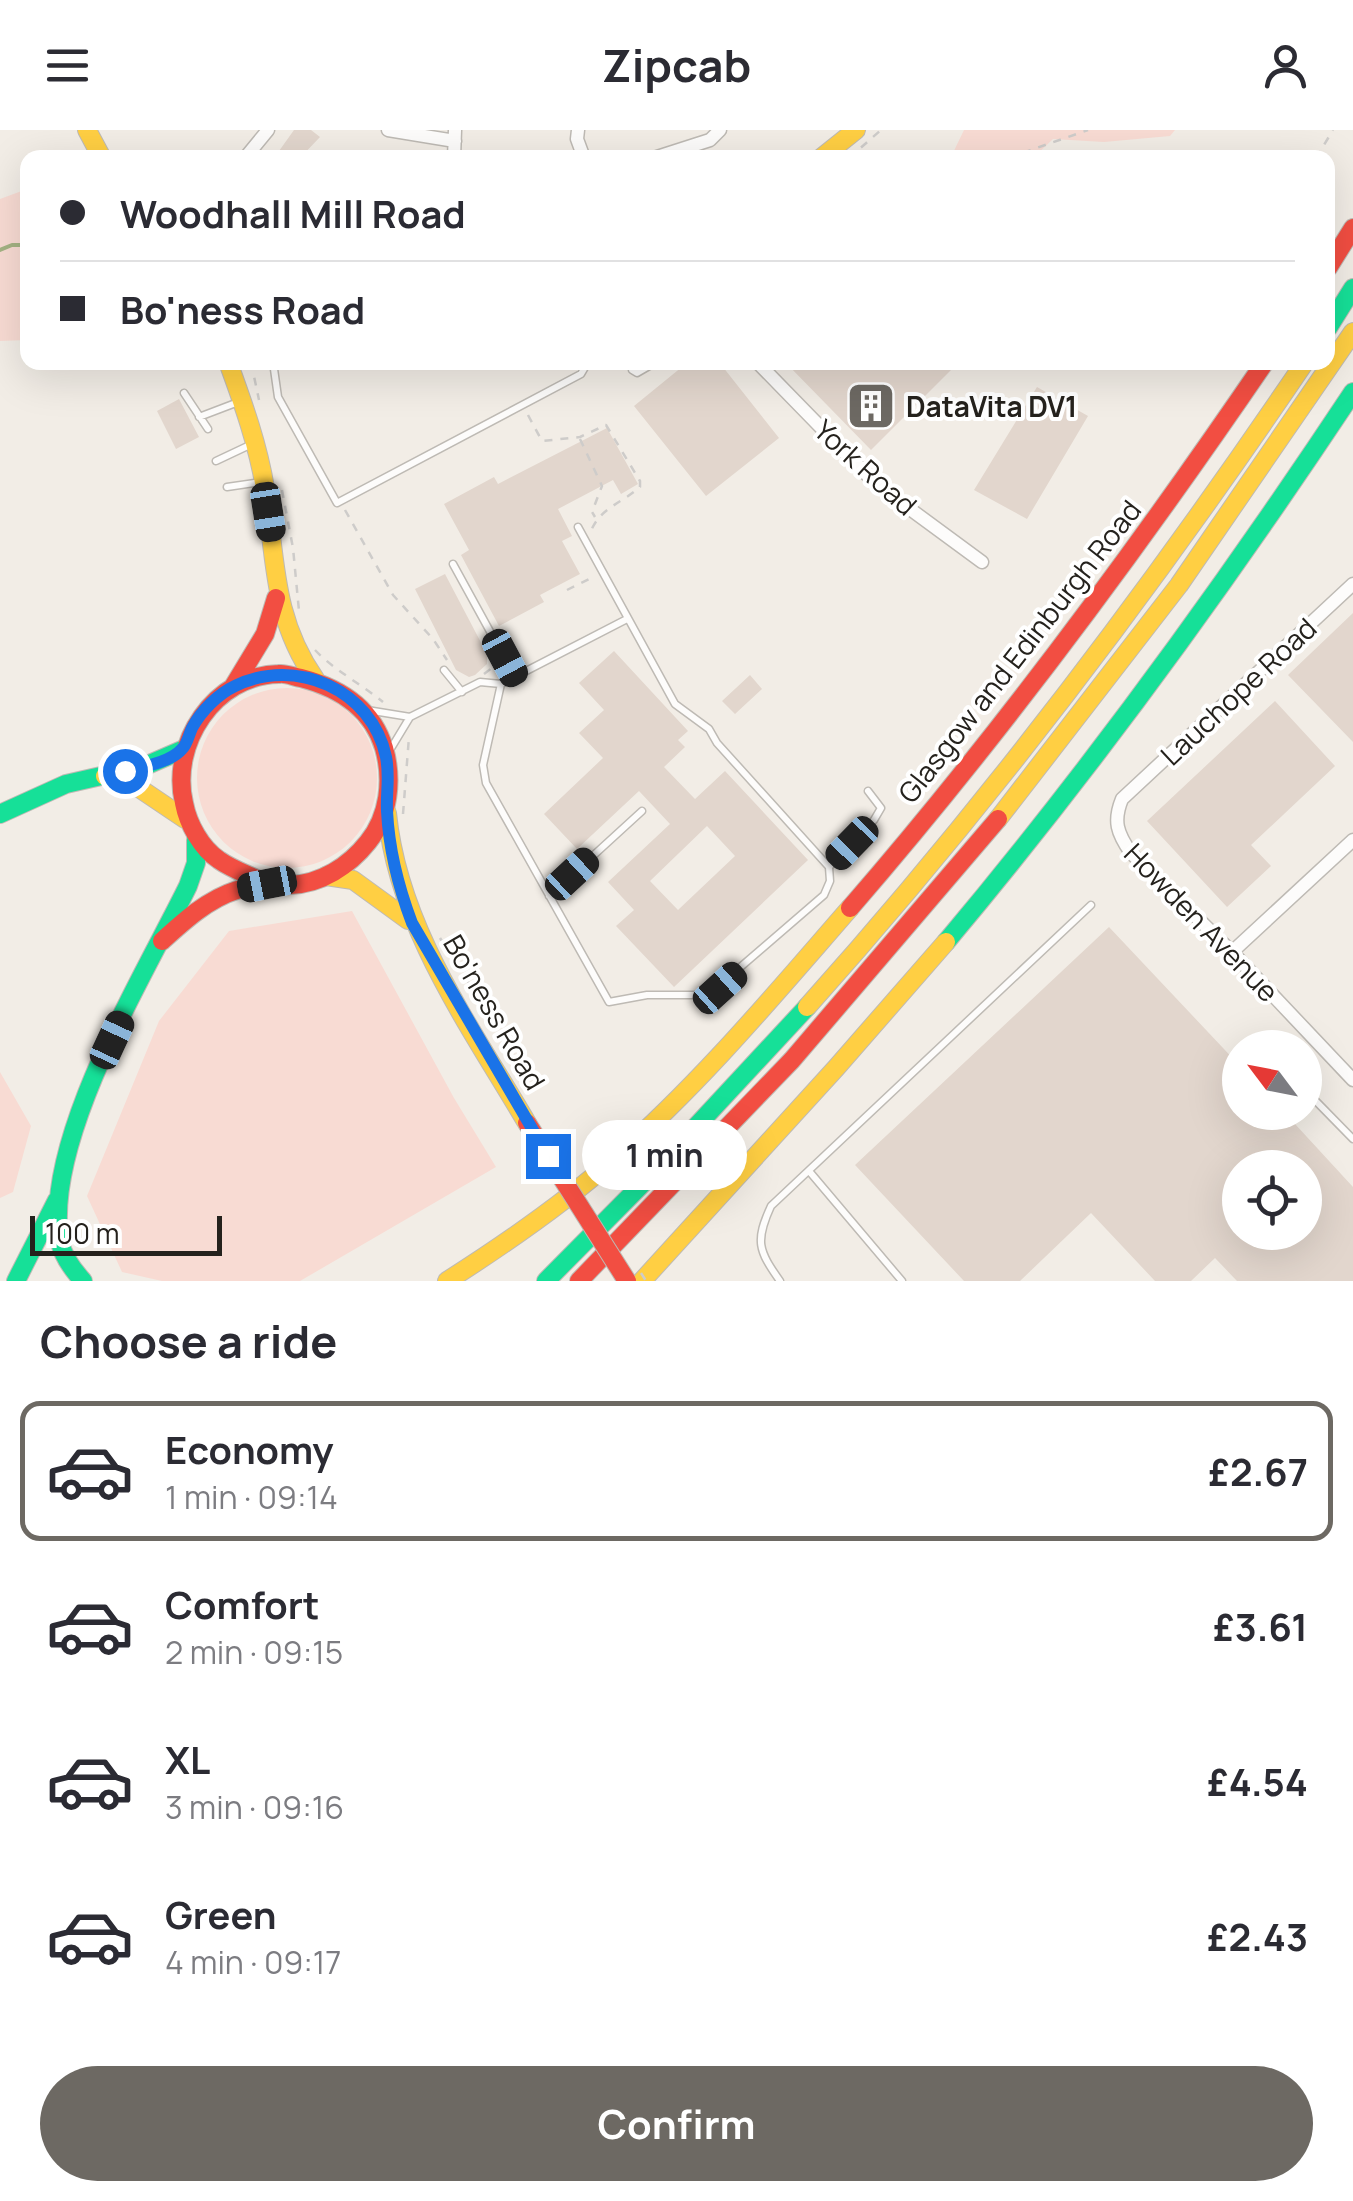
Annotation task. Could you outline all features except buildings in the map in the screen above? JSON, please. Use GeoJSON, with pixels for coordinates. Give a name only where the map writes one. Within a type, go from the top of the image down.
{"type":"FeatureCollection","features":[{"type":"Feature","properties":{"kind":"main road"},"geometry":{"type":"LineString","coordinates":[[830,150],[856,130]]}},
{"type":"Feature","properties":{"kind":"main road"},"geometry":{"type":"LineString","coordinates":[[1335,257],[1353,228]]}},
{"type":"Feature","properties":{"kind":"main road"},"geometry":{"type":"LineString","coordinates":[[1335,317],[1353,288]]}},
{"type":"Feature","properties":{"kind":"main road"},"geometry":{"type":"LineString","coordinates":[[1335,359],[1353,332]]}},
{"type":"Feature","properties":{"kind":"main road"},"geometry":{"type":"LineString","coordinates":[[233,370],[264,482],[276,597],[290,641],[315,678]]}},
{"type":"Feature","properties":{"kind":"main road","name":"Glasgow and Edinburgh Road"},"geometry":{"type":"LineString","coordinates":[[447,1281],[550,1210],[612,1160],[691,1083],[827,934],[1062,646],[1259,370]]}},
{"type":"Feature","properties":{"kind":"main road"},"geometry":{"type":"LineString","coordinates":[[546,1281],[758,1064],[960,830],[1140,599],[1299,370]]}},
{"type":"Feature","properties":{"kind":"main road"},"geometry":{"type":"LineString","coordinates":[[580,1281],[776,1078],[975,848],[1158,613],[1328,370]]}},
{"type":"Feature","properties":{"kind":"main road"},"geometry":{"type":"LineString","coordinates":[[642,1281],[838,1068],[1020,852],[1202,614],[1353,392]]}},
{"type":"Feature","properties":{"kind":"main road"},"geometry":{"type":"LineString","coordinates":[[234,686],[264,634],[276,597]]}},
{"type":"Feature","properties":{"kind":"main road"},"geometry":{"type":"LineString","coordinates":[[162,941],[198,907],[241,889],[297,884],[326,876],[354,859],[374,834],[386,804],[389,780],[377,731],[362,709],[315,678],[273,675],[234,686],[211,703],[194,724],[182,750],[178,784],[185,819],[196,840],[216,861],[240,876],[267,884]]}},
{"type":"Feature","properties":{"kind":"main road"},"geometry":{"type":"LineString","coordinates":[[0,814],[66,784],[155,762],[182,750]]}},
{"type":"Feature","properties":{"kind":"main road"},"geometry":{"type":"LineString","coordinates":[[104,776],[140,788],[185,819]]}},
{"type":"Feature","properties":{"kind":"main road","name":"Bo'ness Road"},"geometry":{"type":"LineString","coordinates":[[386,804],[398,886],[412,923],[527,1123],[626,1281]]}},
{"type":"Feature","properties":{"kind":"main road"},"geometry":{"type":"LineString","coordinates":[[16,1281],[59,1195],[73,1134],[98,1069],[196,863],[196,840]]}},
{"type":"Feature","properties":{"kind":"main road","name":"Bo'ness Road"},"geometry":{"type":"LineString","coordinates":[[326,876],[353,880],[412,923]]}},
{"type":"Feature","properties":{"kind":"main road"},"geometry":{"type":"LineString","coordinates":[[59,1195],[60,1241],[69,1263],[83,1281]]}},
{"type":"Feature","properties":{"kind":"street"},"geometry":{"type":"LineString","coordinates":[[252,150],[268,130]]}},
{"type":"Feature","properties":{"kind":"street"},"geometry":{"type":"LineString","coordinates":[[388,130],[455,136]]}},
{"type":"Feature","properties":{"kind":"street"},"geometry":{"type":"LineString","coordinates":[[679,150],[710,140],[720,130]]}},
{"type":"Feature","properties":{"kind":"street","name":"York Road"},"geometry":{"type":"LineString","coordinates":[[765,370],[876,484],[982,562]]}},
{"type":"Feature","properties":{"kind":"street","name":"Lauchope Road"},"geometry":{"type":"LineString","coordinates":[[1122,799],[1353,584]]}},
{"type":"Feature","properties":{"kind":"street","name":"Howden Avenue"},"geometry":{"type":"LineString","coordinates":[[1122,799],[1116,815],[1118,835],[1131,853],[1353,1080]]}},
{"type":"Feature","properties":{"kind":"street"},"geometry":{"type":"LineString","coordinates":[[1232,952],[1353,840]]}},
{"type":"Feature","properties":{"kind":"lane"},"geometry":{"type":"LineString","coordinates":[[275,370],[278,397],[337,503],[583,370]]}},
{"type":"Feature","properties":{"kind":"lane"},"geometry":{"type":"LineString","coordinates":[[184,393],[208,429]]}},
{"type":"Feature","properties":{"kind":"lane"},"geometry":{"type":"LineString","coordinates":[[199,417],[239,393]]}},
{"type":"Feature","properties":{"kind":"lane"},"geometry":{"type":"LineString","coordinates":[[216,461],[254,443]]}},
{"type":"Feature","properties":{"kind":"lane"},"geometry":{"type":"LineString","coordinates":[[227,488],[264,482]]}},
{"type":"Feature","properties":{"kind":"lane"},"geometry":{"type":"LineString","coordinates":[[501,684],[484,765],[486,783],[608,1002],[647,994],[708,995],[824,894],[830,881],[829,867],[717,743],[709,729],[675,704],[578,527]]}},
{"type":"Feature","properties":{"kind":"lane"},"geometry":{"type":"LineString","coordinates":[[453,564],[515,676]]}},
{"type":"Feature","properties":{"kind":"lane"},"geometry":{"type":"LineString","coordinates":[[386,756],[410,717],[480,682],[501,684],[626,620]]}},
{"type":"Feature","properties":{"kind":"lane"},"geometry":{"type":"LineString","coordinates":[[448,670],[462,692]]}},
{"type":"Feature","properties":{"kind":"lane"},"geometry":{"type":"LineString","coordinates":[[362,709],[410,717]]}},
{"type":"Feature","properties":{"kind":"lane"},"geometry":{"type":"LineString","coordinates":[[829,867],[881,808],[868,791]]}},
{"type":"Feature","properties":{"kind":"lane"},"geometry":{"type":"LineString","coordinates":[[549,896],[642,811]]}},
{"type":"Feature","properties":{"kind":"lane"},"geometry":{"type":"LineString","coordinates":[[780,1281],[760,1244],[760,1230],[772,1206],[1092,905]]}},
{"type":"Feature","properties":{"kind":"lane"},"geometry":{"type":"LineString","coordinates":[[1322,1107],[1353,1139]]}},
{"type":"Feature","properties":{"kind":"lane"},"geometry":{"type":"LineString","coordinates":[[808,1172],[902,1281]]}},
{"type":"Feature","properties":{"kind":"path"},"geometry":{"type":"LineString","coordinates":[[858,150],[882,130]]}},
{"type":"Feature","properties":{"kind":"path"},"geometry":{"type":"LineString","coordinates":[[1031,150],[1088,130]]}},
{"type":"Feature","properties":{"kind":"path"},"geometry":{"type":"LineString","coordinates":[[523,404],[542,441],[580,438],[606,426],[610,428],[640,481],[634,493],[596,520],[590,531],[597,543]]}},
{"type":"Feature","properties":{"kind":"path"},"geometry":{"type":"LineString","coordinates":[[580,438],[602,486],[592,512],[596,520]]}},
{"type":"Feature","properties":{"kind":"path"},"geometry":{"type":"LineString","coordinates":[[341,501],[394,595],[433,639],[448,670]]}},
{"type":"Feature","properties":{"kind":"path"},"geometry":{"type":"LineString","coordinates":[[567,590],[602,572]]}},
{"type":"Feature","properties":{"kind":"path"},"geometry":{"type":"LineString","coordinates":[[482,675],[497,664],[493,654]]}},
{"type":"Feature","properties":{"kind":"shaded area"},"geometry":{"type":"Polygon","coordinates":[[[964,130],[1175,130],[1170,136],[1104,142],[1053,139],[1041,150],[954,150],[964,130]]]}},
{"type":"Feature","properties":{"kind":"shaded area"},"geometry":{"type":"Polygon","coordinates":[[[20,192],[20,340],[0,341],[0,199],[20,192]]]}},
{"type":"Feature","properties":{"kind":"shaded area"},"geometry":{"type":"Polygon","coordinates":[[[287,688],[322,694],[351,714],[371,743],[377,778],[371,813],[351,842],[322,862],[287,868],[252,862],[223,842],[203,813],[197,778],[203,743],[223,714],[252,694],[287,688]]]}},
{"type":"Feature","properties":{"kind":"shaded area"},"geometry":{"type":"Polygon","coordinates":[[[352,911],[496,1167],[300,1281],[162,1281],[122,1272],[87,1196],[159,1021],[229,931],[352,911]]]}},
{"type":"Feature","properties":{"kind":"shaded area"},"geometry":{"type":"Polygon","coordinates":[[[0,1072],[31,1126],[13,1192],[0,1198],[0,1072]]]}},
{"type":"Feature","properties":{"kind":"waterway"},"geometry":{"type":"LineString","coordinates":[[0,250],[20,245]]}},
{"type":"Feature","properties":{"kind":"traffic: fast"},"geometry":{"type":"LineString","coordinates":[[1335,317],[1353,288]]}},
{"type":"Feature","properties":{"kind":"traffic: fast"},"geometry":{"type":"LineString","coordinates":[[946,942],[1157,673],[1353,392]]}},
{"type":"Feature","properties":{"kind":"traffic: fast"},"geometry":{"type":"LineString","coordinates":[[0,814],[66,784],[145,766],[182,750]]}},
{"type":"Feature","properties":{"kind":"traffic: fast"},"geometry":{"type":"LineString","coordinates":[[83,1281],[63,1253],[60,1242],[59,1202],[66,1157],[101,1060],[188,886],[196,863],[196,840]]}},
{"type":"Feature","properties":{"kind":"traffic: fast"},"geometry":{"type":"LineString","coordinates":[[546,1281],[807,1007]]}},
{"type":"Feature","properties":{"kind":"traffic: fast"},"geometry":{"type":"LineString","coordinates":[[16,1281],[57,1200]]}},
{"type":"Feature","properties":{"kind":"traffic: slow"},"geometry":{"type":"LineString","coordinates":[[87,130],[98,150]]}},
{"type":"Feature","properties":{"kind":"traffic: slow"},"geometry":{"type":"LineString","coordinates":[[831,150],[856,130]]}},
{"type":"Feature","properties":{"kind":"traffic: slow"},"geometry":{"type":"LineString","coordinates":[[1335,358],[1353,332]]}},
{"type":"Feature","properties":{"kind":"traffic: slow"},"geometry":{"type":"LineString","coordinates":[[231,370],[262,472],[283,610],[301,656],[315,679]]}},
{"type":"Feature","properties":{"kind":"traffic: slow"},"geometry":{"type":"LineString","coordinates":[[807,1007],[940,852],[1067,693],[1188,530],[1299,370]]}},
{"type":"Feature","properties":{"kind":"traffic: slow"},"geometry":{"type":"LineString","coordinates":[[998,819],[1179,585],[1327,370]]}},
{"type":"Feature","properties":{"kind":"traffic: slow"},"geometry":{"type":"LineString","coordinates":[[105,776],[139,788],[185,819]]}},
{"type":"Feature","properties":{"kind":"traffic: slow"},"geometry":{"type":"LineString","coordinates":[[387,813],[394,855],[421,936],[527,1123]]}},
{"type":"Feature","properties":{"kind":"traffic: slow"},"geometry":{"type":"LineString","coordinates":[[326,876],[353,880],[408,920]]}},
{"type":"Feature","properties":{"kind":"traffic: slow"},"geometry":{"type":"LineString","coordinates":[[447,1281],[554,1208],[646,1130],[736,1037],[850,908]]}},
{"type":"Feature","properties":{"kind":"traffic: slow"},"geometry":{"type":"LineString","coordinates":[[642,1281],[946,942]]}},
{"type":"Feature","properties":{"kind":"traffic: jam"},"geometry":{"type":"LineString","coordinates":[[1335,257],[1353,228]]}},
{"type":"Feature","properties":{"kind":"traffic: jam"},"geometry":{"type":"LineString","coordinates":[[850,908],[1065,641],[1259,370]]}},
{"type":"Feature","properties":{"kind":"traffic: jam"},"geometry":{"type":"LineString","coordinates":[[233,687],[265,634],[276,598]]}},
{"type":"Feature","properties":{"kind":"traffic: jam"},"geometry":{"type":"LineString","coordinates":[[162,941],[197,911],[226,894],[250,887],[301,884],[334,872],[360,851],[381,821],[388,773],[384,748],[371,722],[341,694],[315,682],[282,674],[256,677],[217,700],[191,737],[181,781],[189,819],[206,849],[224,864],[267,884]]}},
{"type":"Feature","properties":{"kind":"traffic: jam"},"geometry":{"type":"LineString","coordinates":[[579,1281],[792,1060],[998,819]]}},
{"type":"Feature","properties":{"kind":"traffic: jam"},"geometry":{"type":"LineString","coordinates":[[527,1123],[627,1281]]}},
{"type":"Feature","properties":{"kind":"place","name":"DataVita DV1"},"geometry":{"type":"Point","coordinates":[871,406]}},
{"type":"Feature","properties":{"kind":"route"},"geometry":{"type":"LineString","coordinates":[[125,771],[182,750],[194,724],[211,703],[234,686],[260,677],[287,674],[315,678],[362,709],[377,731],[386,756],[389,844],[398,886],[412,923],[548,1156]]}}]}
